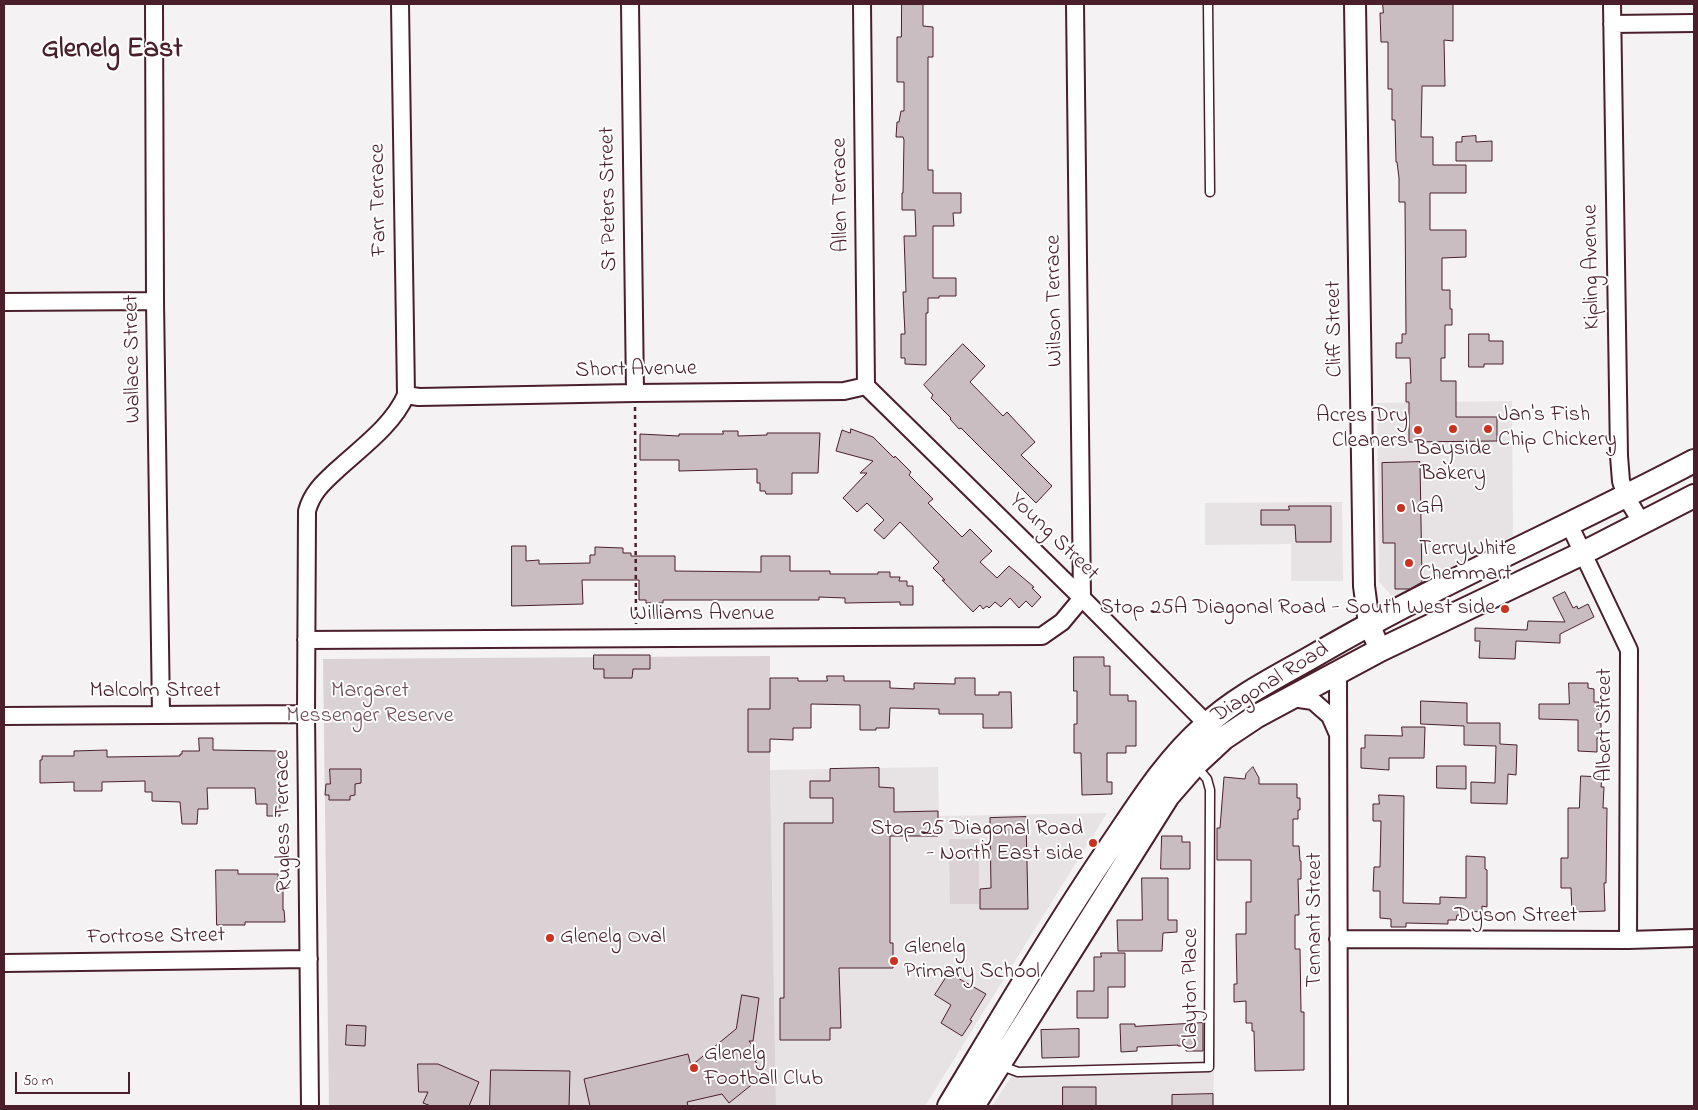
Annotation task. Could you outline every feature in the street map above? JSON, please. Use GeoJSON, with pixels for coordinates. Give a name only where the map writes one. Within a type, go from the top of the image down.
{"type":"FeatureCollection","features":[{"type":"Feature","properties":{"kind":"main road","name":"Diagonal Road"},"geometry":{"type":"LineString","coordinates":[[949,1106],[1075,898],[1153,783],[1177,753],[1207,724],[1242,698],[1369,624],[1626,497],[1694,461]]}},
{"type":"Feature","properties":{"kind":"main road","name":"Diagonal Road"},"geometry":{"type":"LineString","coordinates":[[973,1106],[1168,796],[1195,765],[1224,738],[1257,716],[1380,650],[1583,553],[1694,496]]}},
{"type":"Feature","properties":{"kind":"street","name":"Wallace Street"},"geometry":{"type":"LineString","coordinates":[[154,4],[155,301],[161,714]]}},
{"type":"Feature","properties":{"kind":"street","name":"Farr Terrace"},"geometry":{"type":"LineString","coordinates":[[400,4],[406,395]]}},
{"type":"Feature","properties":{"kind":"street","name":"St Peters Street"},"geometry":{"type":"LineString","coordinates":[[630,4],[635,393]]}},
{"type":"Feature","properties":{"kind":"street","name":"Allen Terrace"},"geometry":{"type":"LineString","coordinates":[[862,4],[866,386]]}},
{"type":"Feature","properties":{"kind":"street","name":"Wilson Terrace"},"geometry":{"type":"LineString","coordinates":[[1075,4],[1082,598]]}},
{"type":"Feature","properties":{"kind":"street","name":"Cliff Street"},"geometry":{"type":"LineString","coordinates":[[1355,4],[1364,577],[1369,624],[1380,650]]}},
{"type":"Feature","properties":{"kind":"street","name":"Kipling Avenue"},"geometry":{"type":"LineString","coordinates":[[1612,4],[1619,456],[1621,481],[1626,497],[1642,523]]}},
{"type":"Feature","properties":{"kind":"street"},"geometry":{"type":"LineString","coordinates":[[1612,24],[1694,23]]}},
{"type":"Feature","properties":{"kind":"street"},"geometry":{"type":"LineString","coordinates":[[4,302],[155,301]]}},
{"type":"Feature","properties":{"kind":"street","name":"Short Avenue"},"geometry":{"type":"LineString","coordinates":[[406,395],[433,397],[844,391],[866,386]]}},
{"type":"Feature","properties":{"kind":"street","name":"Young Street"},"geometry":{"type":"LineString","coordinates":[[866,386],[1207,724]]}},
{"type":"Feature","properties":{"kind":"street","name":"Rugless Terrace"},"geometry":{"type":"LineString","coordinates":[[310,1106],[306,714],[307,511],[310,500],[320,486],[390,421],[401,408],[406,395]]}},
{"type":"Feature","properties":{"kind":"street","name":"Albert Street"},"geometry":{"type":"LineString","coordinates":[[1569,524],[1629,650],[1628,940]]}},
{"type":"Feature","properties":{"kind":"street"},"geometry":{"type":"LineString","coordinates":[[1364,577],[1377,604],[1387,609],[1398,609]]}},
{"type":"Feature","properties":{"kind":"street","name":"Williams Avenue"},"geometry":{"type":"LineString","coordinates":[[306,640],[1042,636],[1062,622],[1082,598]]}},
{"type":"Feature","properties":{"kind":"street","name":"Tennant Street"},"geometry":{"type":"LineString","coordinates":[[1338,673],[1339,1106]]}},
{"type":"Feature","properties":{"kind":"street","name":"Tennant Street"},"geometry":{"type":"LineString","coordinates":[[1292,698],[1313,701],[1330,716],[1338,734]]}},
{"type":"Feature","properties":{"kind":"street","name":"Malcolm Street"},"geometry":{"type":"LineString","coordinates":[[4,716],[306,714]]}},
{"type":"Feature","properties":{"kind":"street","name":"Dyson Street"},"geometry":{"type":"LineString","coordinates":[[1338,939],[1628,940],[1694,938]]}},
{"type":"Feature","properties":{"kind":"street","name":"Fortrose Street"},"geometry":{"type":"LineString","coordinates":[[4,963],[309,959]]}},
{"type":"Feature","properties":{"kind":"lane"},"geometry":{"type":"LineString","coordinates":[[1208,4],[1210,192]]}},
{"type":"Feature","properties":{"kind":"lane","name":"Clayton Place"},"geometry":{"type":"LineString","coordinates":[[999,1065],[1018,1072],[1209,1066],[1210,790],[1207,779],[1195,765]]}},
{"type":"Feature","properties":{"kind":"path"},"geometry":{"type":"LineString","coordinates":[[635,393],[636,638]]}},
{"type":"Feature","properties":{"kind":"shaded area"},"geometry":{"type":"Polygon","coordinates":[[[1512,401],[1513,536],[1395,599],[1379,582],[1377,403],[1512,401]]]}},
{"type":"Feature","properties":{"kind":"shaded area"},"geometry":{"type":"Polygon","coordinates":[[[1342,502],[1343,581],[1291,581],[1291,544],[1205,545],[1205,503],[1342,502]]]}},
{"type":"Feature","properties":{"kind":"shaded area","name":"Glenelg Primary School"},"geometry":{"type":"Polygon","coordinates":[[[938,767],[939,816],[1107,813],[925,1106],[776,1106],[770,770],[938,767]]]}},
{"type":"Feature","properties":{"kind":"shaded area"},"geometry":{"type":"Polygon","coordinates":[[[1214,1072],[1213,1106],[992,1106],[1013,1074],[1214,1072]]]}},
{"type":"Feature","properties":{"kind":"green space","name":"Glenelg Oval"},"geometry":{"type":"Polygon","coordinates":[[[770,656],[770,770],[776,1106],[329,1106],[323,659],[770,656]]]}},
{"type":"Feature","properties":{"kind":"green space"},"geometry":{"type":"Polygon","coordinates":[[[949,839],[979,839],[979,904],[950,904],[949,839]]]}},
{"type":"Feature","properties":{"kind":"building"},"geometry":{"type":"Polygon","coordinates":[[[902,4],[923,4],[923,26],[933,27],[933,57],[928,57],[928,170],[933,170],[933,193],[961,193],[961,213],[953,213],[954,226],[933,226],[933,278],[956,278],[956,296],[928,298],[928,313],[926,313],[926,365],[905,364],[905,358],[901,358],[901,334],[905,334],[903,292],[906,292],[904,236],[916,236],[915,210],[902,210],[904,140],[903,137],[896,137],[897,122],[899,122],[901,111],[904,111],[904,82],[897,82],[897,37],[901,37],[902,4]]]}},
{"type":"Feature","properties":{"kind":"building"},"geometry":{"type":"Polygon","coordinates":[[[1383,4],[1453,4],[1453,41],[1444,40],[1445,86],[1422,86],[1421,137],[1433,137],[1433,165],[1466,165],[1466,193],[1430,193],[1430,230],[1466,230],[1466,257],[1442,258],[1442,290],[1450,290],[1452,325],[1445,325],[1445,358],[1441,358],[1441,381],[1456,381],[1456,417],[1497,417],[1497,441],[1409,442],[1409,402],[1406,402],[1406,383],[1411,383],[1410,358],[1396,358],[1396,343],[1402,343],[1402,334],[1406,334],[1405,202],[1399,202],[1395,120],[1392,120],[1392,89],[1388,89],[1388,42],[1381,42],[1380,13],[1383,13],[1383,4]]]}},
{"type":"Feature","properties":{"kind":"building"},"geometry":{"type":"Polygon","coordinates":[[[1476,136],[1476,142],[1492,141],[1492,161],[1456,161],[1456,142],[1462,142],[1462,137],[1476,136]]]}},
{"type":"Feature","properties":{"kind":"building"},"geometry":{"type":"Polygon","coordinates":[[[1469,334],[1489,334],[1489,341],[1503,341],[1503,364],[1484,364],[1484,367],[1469,367],[1469,334]]]}},
{"type":"Feature","properties":{"kind":"building"},"geometry":{"type":"Polygon","coordinates":[[[963,344],[985,366],[970,382],[1003,416],[1007,412],[1035,442],[1021,455],[1052,486],[1036,503],[961,428],[959,429],[931,398],[933,395],[924,385],[963,344]]]}},
{"type":"Feature","properties":{"kind":"building"},"geometry":{"type":"Polygon","coordinates":[[[851,429],[873,437],[894,458],[895,456],[911,472],[909,475],[933,499],[928,503],[962,537],[970,529],[992,551],[980,562],[997,578],[1009,566],[1034,587],[1032,588],[1041,597],[1032,607],[1026,601],[1019,608],[1010,598],[1001,607],[995,602],[989,608],[987,606],[983,609],[980,605],[973,612],[933,568],[939,562],[900,522],[884,539],[874,530],[884,520],[867,503],[857,512],[843,498],[867,473],[860,473],[873,461],[836,451],[842,430],[850,433],[851,429]]]}},
{"type":"Feature","properties":{"kind":"building"},"geometry":{"type":"Polygon","coordinates":[[[723,431],[738,431],[738,436],[767,435],[767,433],[820,433],[818,473],[792,473],[792,494],[766,494],[765,491],[760,491],[760,483],[757,483],[757,469],[679,471],[679,460],[640,460],[640,434],[679,436],[679,434],[723,434],[723,431]]]}},
{"type":"Feature","properties":{"kind":"building","name":"IGA"},"geometry":{"type":"Polygon","coordinates":[[[1420,462],[1422,582],[1410,589],[1395,589],[1395,543],[1383,543],[1382,463],[1420,462]]]}},
{"type":"Feature","properties":{"kind":"building"},"geometry":{"type":"Polygon","coordinates":[[[1289,506],[1331,506],[1331,542],[1296,542],[1295,525],[1261,525],[1261,510],[1289,510],[1289,506]]]}},
{"type":"Feature","properties":{"kind":"building"},"geometry":{"type":"Polygon","coordinates":[[[512,546],[526,546],[526,561],[539,560],[539,564],[590,563],[590,555],[595,555],[595,547],[623,548],[623,553],[631,553],[631,556],[675,556],[675,571],[761,572],[761,556],[790,556],[790,571],[830,571],[830,574],[878,574],[878,572],[890,572],[890,577],[900,577],[899,581],[907,581],[907,586],[913,586],[913,605],[900,605],[900,602],[845,603],[845,598],[819,597],[819,600],[663,600],[663,603],[646,603],[646,600],[639,600],[639,580],[582,580],[583,604],[512,606],[512,546]]]}},
{"type":"Feature","properties":{"kind":"building"},"geometry":{"type":"Polygon","coordinates":[[[1565,592],[1573,608],[1577,606],[1578,609],[1588,604],[1594,617],[1560,634],[1560,643],[1516,641],[1515,659],[1479,658],[1480,641],[1475,641],[1475,628],[1527,630],[1528,621],[1565,622],[1553,598],[1565,592]]]}},
{"type":"Feature","properties":{"kind":"building"},"geometry":{"type":"Polygon","coordinates":[[[594,655],[650,655],[650,669],[633,669],[632,678],[604,678],[604,669],[594,669],[594,655]]]}},
{"type":"Feature","properties":{"kind":"building"},"geometry":{"type":"Polygon","coordinates":[[[1074,657],[1104,657],[1104,666],[1110,666],[1110,695],[1128,695],[1128,701],[1136,701],[1136,746],[1126,746],[1126,753],[1107,753],[1107,782],[1112,782],[1112,794],[1082,795],[1081,753],[1074,753],[1074,724],[1077,724],[1077,691],[1074,691],[1074,657]]]}},
{"type":"Feature","properties":{"kind":"building"},"geometry":{"type":"Polygon","coordinates":[[[827,676],[844,676],[844,681],[890,681],[890,688],[914,689],[914,683],[955,684],[955,678],[975,678],[975,695],[999,695],[999,692],[1011,692],[1012,728],[983,728],[983,714],[939,714],[939,709],[890,708],[889,728],[860,730],[860,705],[811,704],[811,728],[793,728],[793,740],[770,739],[770,752],[748,752],[748,709],[770,709],[770,678],[798,678],[798,681],[827,681],[827,676]]]}},
{"type":"Feature","properties":{"kind":"building"},"geometry":{"type":"Polygon","coordinates":[[[1569,683],[1588,683],[1588,688],[1594,689],[1594,702],[1599,702],[1599,723],[1601,723],[1601,738],[1597,738],[1597,752],[1578,751],[1578,720],[1539,719],[1539,704],[1569,704],[1569,683]]]}},
{"type":"Feature","properties":{"kind":"building"},"geometry":{"type":"Polygon","coordinates":[[[1421,701],[1467,703],[1467,723],[1500,723],[1500,744],[1517,745],[1516,775],[1508,774],[1507,804],[1471,803],[1471,782],[1495,783],[1496,746],[1464,745],[1464,726],[1421,724],[1421,701]]]}},
{"type":"Feature","properties":{"kind":"building"},"geometry":{"type":"Polygon","coordinates":[[[1402,727],[1425,727],[1424,758],[1389,758],[1389,770],[1361,768],[1361,748],[1365,748],[1365,735],[1402,736],[1402,727]]]}},
{"type":"Feature","properties":{"kind":"building"},"geometry":{"type":"Polygon","coordinates":[[[199,738],[213,738],[213,750],[280,751],[280,816],[267,816],[267,804],[256,804],[255,788],[207,788],[208,809],[198,809],[197,824],[182,824],[180,802],[152,801],[152,792],[145,792],[145,781],[102,782],[102,791],[74,791],[74,782],[40,783],[40,760],[42,760],[42,756],[74,756],[74,751],[107,750],[107,757],[180,756],[182,751],[199,751],[199,738]]]}},
{"type":"Feature","properties":{"kind":"building"},"geometry":{"type":"Polygon","coordinates":[[[1437,766],[1466,766],[1466,789],[1437,788],[1437,766]]]}},
{"type":"Feature","properties":{"kind":"building"},"geometry":{"type":"Polygon","coordinates":[[[1253,767],[1259,778],[1259,784],[1297,784],[1297,798],[1300,798],[1298,819],[1293,819],[1293,846],[1299,846],[1301,861],[1301,879],[1298,879],[1299,915],[1295,915],[1295,949],[1300,949],[1301,1012],[1304,1012],[1304,1070],[1255,1071],[1254,1031],[1252,1031],[1252,1023],[1246,1023],[1246,1001],[1234,1002],[1234,984],[1237,984],[1236,934],[1246,934],[1246,902],[1251,902],[1251,860],[1217,860],[1217,828],[1220,828],[1224,777],[1245,779],[1246,774],[1253,767]]]}},
{"type":"Feature","properties":{"kind":"building"},"geometry":{"type":"Polygon","coordinates":[[[879,768],[879,787],[894,788],[894,812],[938,811],[938,836],[890,836],[890,943],[893,943],[893,968],[839,968],[841,1028],[830,1028],[830,1040],[780,1040],[780,998],[784,998],[784,823],[833,823],[833,798],[810,798],[810,781],[830,781],[830,769],[879,768]]]}},
{"type":"Feature","properties":{"kind":"building"},"geometry":{"type":"Polygon","coordinates":[[[330,769],[361,769],[361,783],[355,784],[355,795],[350,796],[350,800],[329,800],[329,795],[325,795],[326,784],[330,784],[330,769]]]}},
{"type":"Feature","properties":{"kind":"building"},"geometry":{"type":"Polygon","coordinates":[[[1581,776],[1602,777],[1601,787],[1604,787],[1603,808],[1607,808],[1606,883],[1604,883],[1605,911],[1572,912],[1571,888],[1561,888],[1561,858],[1568,858],[1568,808],[1579,808],[1581,776]]]}},
{"type":"Feature","properties":{"kind":"building"},"geometry":{"type":"Polygon","coordinates":[[[1379,795],[1404,796],[1403,903],[1440,904],[1440,897],[1466,898],[1466,856],[1485,857],[1487,907],[1482,906],[1482,912],[1464,911],[1463,915],[1457,915],[1456,920],[1448,920],[1448,924],[1406,923],[1406,927],[1391,927],[1391,919],[1380,918],[1380,891],[1373,891],[1374,867],[1380,867],[1381,821],[1373,821],[1373,804],[1379,804],[1379,795]]]}},
{"type":"Feature","properties":{"kind":"building"},"geometry":{"type":"Polygon","coordinates":[[[1026,817],[1028,909],[980,909],[980,889],[991,888],[990,818],[1026,817]]]}},
{"type":"Feature","properties":{"kind":"building"},"geometry":{"type":"Polygon","coordinates":[[[1162,836],[1182,836],[1182,842],[1190,842],[1190,869],[1161,869],[1162,836]]]}},
{"type":"Feature","properties":{"kind":"building"},"geometry":{"type":"Polygon","coordinates":[[[216,870],[238,870],[238,874],[278,874],[278,884],[283,884],[285,922],[245,922],[245,925],[217,925],[216,870]]]}},
{"type":"Feature","properties":{"kind":"building"},"geometry":{"type":"Polygon","coordinates":[[[1142,878],[1168,878],[1168,920],[1177,920],[1177,932],[1163,933],[1162,951],[1118,951],[1117,920],[1142,920],[1142,878]]]}},
{"type":"Feature","properties":{"kind":"building"},"geometry":{"type":"Polygon","coordinates":[[[1101,953],[1125,953],[1125,987],[1108,987],[1108,1018],[1077,1018],[1077,991],[1094,991],[1094,957],[1101,957],[1101,953]]]}},
{"type":"Feature","properties":{"kind":"building"},"geometry":{"type":"Polygon","coordinates":[[[949,973],[986,994],[962,1036],[941,1023],[951,1005],[935,995],[949,973]]]}},
{"type":"Feature","properties":{"kind":"building","name":"Glenelg Football Club"},"geometry":{"type":"Polygon","coordinates":[[[742,995],[759,998],[753,1041],[749,1041],[761,1057],[755,1061],[765,1074],[729,1103],[722,1094],[687,1102],[688,1106],[590,1106],[584,1079],[688,1054],[691,1066],[736,1029],[742,995]]]}},
{"type":"Feature","properties":{"kind":"building"},"geometry":{"type":"Polygon","coordinates":[[[1203,1023],[1203,1051],[1186,1051],[1186,1046],[1178,1045],[1137,1047],[1137,1051],[1121,1052],[1120,1024],[1135,1024],[1135,1026],[1203,1023]]]}},
{"type":"Feature","properties":{"kind":"building"},"geometry":{"type":"Polygon","coordinates":[[[347,1025],[366,1026],[365,1046],[346,1045],[347,1025]]]}},
{"type":"Feature","properties":{"kind":"building"},"geometry":{"type":"Polygon","coordinates":[[[1079,1029],[1079,1057],[1042,1058],[1041,1030],[1079,1029]]]}},
{"type":"Feature","properties":{"kind":"building"},"geometry":{"type":"Polygon","coordinates":[[[418,1064],[438,1064],[479,1082],[469,1106],[431,1106],[423,1103],[428,1092],[419,1092],[418,1064]]]}},
{"type":"Feature","properties":{"kind":"building"},"geometry":{"type":"Polygon","coordinates":[[[491,1070],[570,1071],[569,1106],[490,1106],[491,1070]]]}},
{"type":"Feature","properties":{"kind":"building"},"geometry":{"type":"Polygon","coordinates":[[[1063,1087],[1096,1087],[1096,1106],[1063,1106],[1063,1087]]]}},
{"type":"Feature","properties":{"kind":"building"},"geometry":{"type":"Polygon","coordinates":[[[1213,1094],[1213,1106],[1172,1106],[1172,1095],[1213,1094]]]}},
{"type":"Feature","properties":{"kind":"place","name":"Bayside Bakery"},"geometry":{"type":"Point","coordinates":[1453,429]}},
{"type":"Feature","properties":{"kind":"place","name":"Jan's Fish Chip Chickery"},"geometry":{"type":"Point","coordinates":[1488,429]}},
{"type":"Feature","properties":{"kind":"place","name":"Acres Dry Cleaners"},"geometry":{"type":"Point","coordinates":[1418,430]}},
{"type":"Feature","properties":{"kind":"place","name":"IGA"},"geometry":{"type":"Point","coordinates":[1401,508]}},
{"type":"Feature","properties":{"kind":"place","name":"TerryWhite Chemmart"},"geometry":{"type":"Point","coordinates":[1409,563]}},
{"type":"Feature","properties":{"kind":"place","name":"Stop 25A Diagonal Road - South West side"},"geometry":{"type":"Point","coordinates":[1505,609]}},
{"type":"Feature","properties":{"kind":"place","name":"Stop 25 Diagonal Road - North East side"},"geometry":{"type":"Point","coordinates":[1093,843]}},
{"type":"Feature","properties":{"kind":"place","name":"Glenelg Oval"},"geometry":{"type":"Point","coordinates":[550,938]}},
{"type":"Feature","properties":{"kind":"place","name":"Glenelg Primary School"},"geometry":{"type":"Point","coordinates":[894,961]}},
{"type":"Feature","properties":{"kind":"place","name":"Glenelg Football Club"},"geometry":{"type":"Point","coordinates":[694,1068]}},
{"type":"Feature","properties":{"kind":"district","name":"Glenelg East"},"geometry":{"type":"Point","coordinates":[112,51]}},
{"type":"Feature","properties":{"kind":"park label","name":"Margaret Messenger Reserve"},"geometry":{"type":"Point","coordinates":[370,704]}}]}
